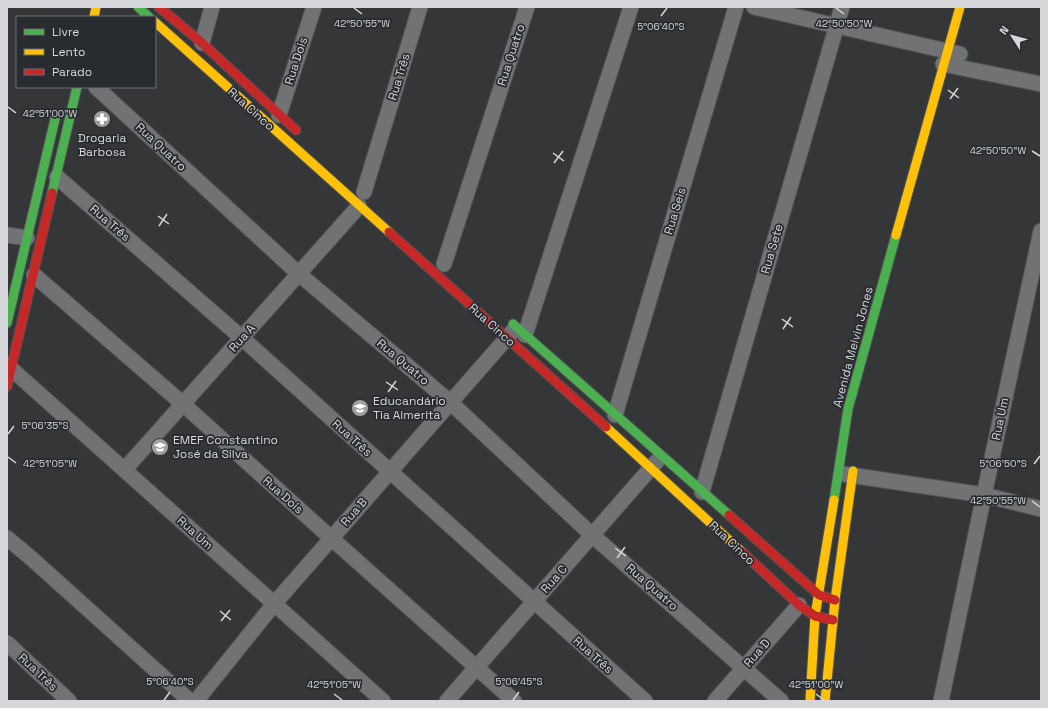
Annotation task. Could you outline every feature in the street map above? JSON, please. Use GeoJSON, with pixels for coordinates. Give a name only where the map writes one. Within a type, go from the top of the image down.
{"type":"FeatureCollection","features":[{"type":"Feature","properties":{"kind":"street"},"geometry":{"type":"LineString","coordinates":[[138,7],[148,16]]}},
{"type":"Feature","properties":{"kind":"street","name":"Rua Cinco"},"geometry":{"type":"LineString","coordinates":[[159,7],[202,43],[302,136]]}},
{"type":"Feature","properties":{"kind":"street"},"geometry":{"type":"LineString","coordinates":[[202,43],[212,7]]}},
{"type":"Feature","properties":{"kind":"street","name":"Rua Dois"},"geometry":{"type":"LineString","coordinates":[[279,115],[314,7]]}},
{"type":"Feature","properties":{"kind":"street","name":"Rua Três"},"geometry":{"type":"LineString","coordinates":[[363,196],[420,7]]}},
{"type":"Feature","properties":{"kind":"street","name":"Rua Quatro"},"geometry":{"type":"LineString","coordinates":[[445,264],[527,7]]}},
{"type":"Feature","properties":{"kind":"street","name":"Rua Cinco"},"geometry":{"type":"LineString","coordinates":[[516,334],[631,7]]}},
{"type":"Feature","properties":{"kind":"street","name":"Rua Seis"},"geometry":{"type":"LineString","coordinates":[[615,415],[736,7]]}},
{"type":"Feature","properties":{"kind":"street"},"geometry":{"type":"LineString","coordinates":[[754,7],[836,25],[1041,84]]}},
{"type":"Feature","properties":{"kind":"street","name":"Rua Sete"},"geometry":{"type":"LineString","coordinates":[[702,492],[842,7]]}},
{"type":"Feature","properties":{"kind":"street","name":"Avenida Melvin Jones"},"geometry":{"type":"LineString","coordinates":[[825,701],[848,470],[848,409],[954,60],[960,7]]}},
{"type":"Feature","properties":{"kind":"street","name":"Rua Cinco"},"geometry":{"type":"LineString","coordinates":[[156,23],[363,196],[516,334],[651,468],[799,604],[816,616],[833,620]]}},
{"type":"Feature","properties":{"kind":"street","name":"Rua Quatro"},"geometry":{"type":"LineString","coordinates":[[97,88],[299,274],[450,402],[592,535],[781,701]]}},
{"type":"Feature","properties":{"kind":"street"},"geometry":{"type":"LineString","coordinates":[[7,386],[9,367],[34,275],[57,177],[74,91]]}},
{"type":"Feature","properties":{"kind":"street"},"geometry":{"type":"LineString","coordinates":[[7,323],[58,106]]}},
{"type":"Feature","properties":{"kind":"street","name":"Rua Três"},"geometry":{"type":"LineString","coordinates":[[57,177],[242,338],[645,701]]}},
{"type":"Feature","properties":{"kind":"street","name":"Rua A"},"geometry":{"type":"LineString","coordinates":[[125,469],[299,274],[363,196]]}},
{"type":"Feature","properties":{"kind":"street","name":"Rua Um"},"geometry":{"type":"LineString","coordinates":[[941,701],[1041,231]]}},
{"type":"Feature","properties":{"kind":"street"},"geometry":{"type":"LineString","coordinates":[[7,235],[27,238]]}},
{"type":"Feature","properties":{"kind":"street","name":"Rua Dois"},"geometry":{"type":"LineString","coordinates":[[34,275],[183,404],[514,701]]}},
{"type":"Feature","properties":{"kind":"street","name":"Rua Cinco"},"geometry":{"type":"LineString","coordinates":[[504,316],[516,334],[615,415],[819,595],[835,600]]}},
{"type":"Feature","properties":{"kind":"street","name":"Rua B"},"geometry":{"type":"LineString","coordinates":[[196,701],[274,604],[331,538],[450,402],[516,334]]}},
{"type":"Feature","properties":{"kind":"street","name":"Rua Um"},"geometry":{"type":"LineString","coordinates":[[9,367],[383,701]]}},
{"type":"Feature","properties":{"kind":"street","name":"Rua C"},"geometry":{"type":"LineString","coordinates":[[447,701],[661,456]]}},
{"type":"Feature","properties":{"kind":"street"},"geometry":{"type":"LineString","coordinates":[[848,470],[984,495],[1041,508]]}},
{"type":"Feature","properties":{"kind":"street","name":"Avenida Melvin Jones"},"geometry":{"type":"LineString","coordinates":[[810,701],[816,616],[819,595],[848,470]]}},
{"type":"Feature","properties":{"kind":"street"},"geometry":{"type":"LineString","coordinates":[[7,538],[190,701]]}},
{"type":"Feature","properties":{"kind":"street","name":"Rua D"},"geometry":{"type":"LineString","coordinates":[[716,701],[799,604]]}},
{"type":"Feature","properties":{"kind":"street","name":"Rua Três"},"geometry":{"type":"LineString","coordinates":[[7,642],[69,701]]}},
{"type":"Feature","properties":{"kind":"traffic: fast"},"geometry":{"type":"LineString","coordinates":[[138,7],[148,16]]}},
{"type":"Feature","properties":{"kind":"traffic: fast"},"geometry":{"type":"LineString","coordinates":[[52,193],[77,88]]}},
{"type":"Feature","properties":{"kind":"traffic: fast"},"geometry":{"type":"LineString","coordinates":[[7,323],[56,115]]}},
{"type":"Feature","properties":{"kind":"traffic: fast"},"geometry":{"type":"LineString","coordinates":[[834,500],[848,409],[896,235]]}},
{"type":"Feature","properties":{"kind":"traffic: fast"},"geometry":{"type":"LineString","coordinates":[[513,324],[729,515]]}},
{"type":"Feature","properties":{"kind":"traffic: slow"},"geometry":{"type":"LineString","coordinates":[[94,16],[96,7]]}},
{"type":"Feature","properties":{"kind":"traffic: slow"},"geometry":{"type":"LineString","coordinates":[[896,235],[960,7]]}},
{"type":"Feature","properties":{"kind":"traffic: slow"},"geometry":{"type":"LineString","coordinates":[[156,23],[389,232]]}},
{"type":"Feature","properties":{"kind":"traffic: slow"},"geometry":{"type":"LineString","coordinates":[[606,427],[742,552]]}},
{"type":"Feature","properties":{"kind":"traffic: slow"},"geometry":{"type":"LineString","coordinates":[[825,701],[835,600],[853,471]]}},
{"type":"Feature","properties":{"kind":"traffic: slow"},"geometry":{"type":"LineString","coordinates":[[810,701],[815,616],[834,500]]}},
{"type":"Feature","properties":{"kind":"traffic: jam"},"geometry":{"type":"LineString","coordinates":[[159,7],[202,43],[296,130]]}},
{"type":"Feature","properties":{"kind":"traffic: jam"},"geometry":{"type":"LineString","coordinates":[[7,386],[52,193]]}},
{"type":"Feature","properties":{"kind":"traffic: jam"},"geometry":{"type":"LineString","coordinates":[[389,232],[606,427]]}},
{"type":"Feature","properties":{"kind":"traffic: jam"},"geometry":{"type":"LineString","coordinates":[[729,515],[819,595],[835,600]]}},
{"type":"Feature","properties":{"kind":"traffic: jam"},"geometry":{"type":"LineString","coordinates":[[742,552],[799,605],[815,616],[833,620]]}},
{"type":"Feature","properties":{"kind":"place","name":"Drogaria Barbosa"},"geometry":{"type":"Point","coordinates":[102,119]}},
{"type":"Feature","properties":{"kind":"place","name":"Educandário Tia Almerita"},"geometry":{"type":"Point","coordinates":[360,408]}},
{"type":"Feature","properties":{"kind":"place","name":"EMEF Constantino José da Silva"},"geometry":{"type":"Point","coordinates":[160,447]}}]}
